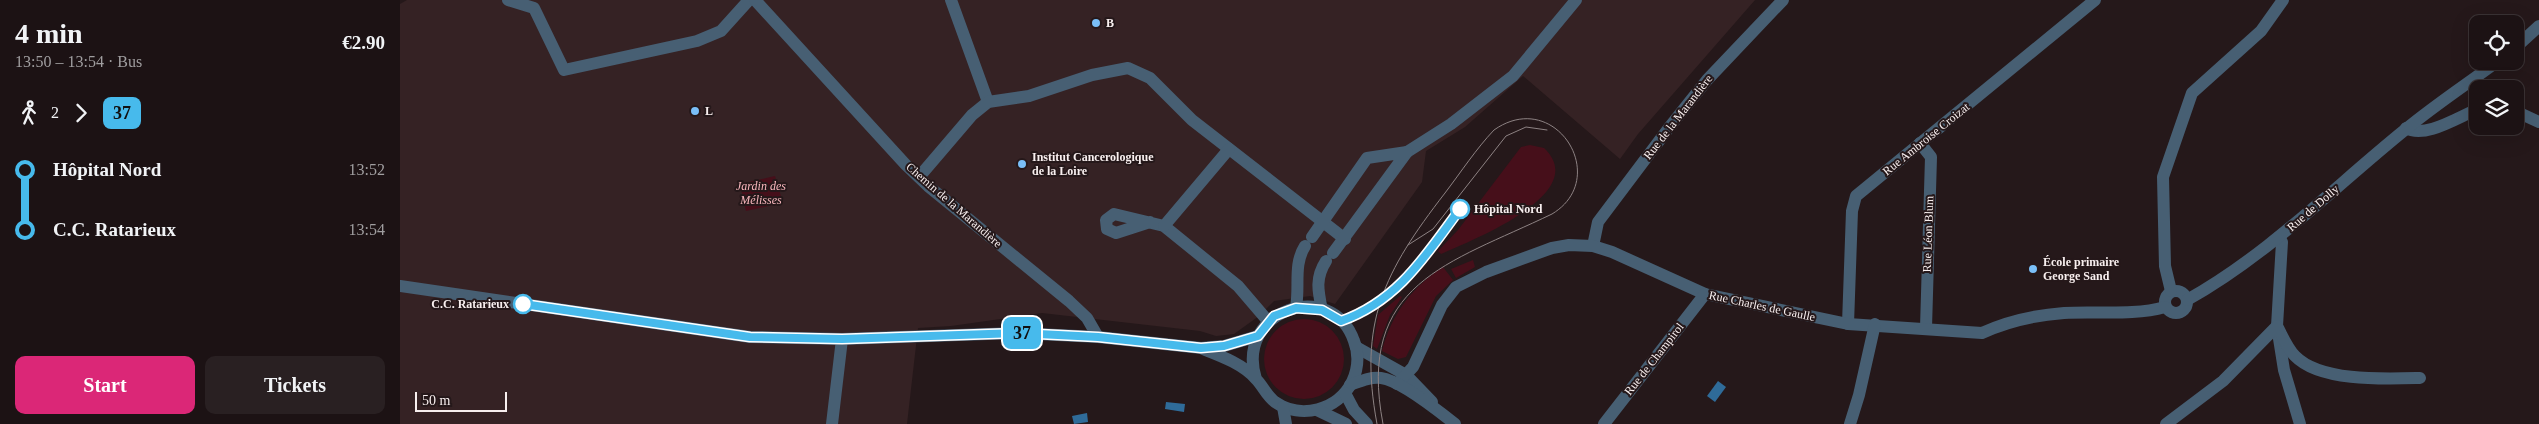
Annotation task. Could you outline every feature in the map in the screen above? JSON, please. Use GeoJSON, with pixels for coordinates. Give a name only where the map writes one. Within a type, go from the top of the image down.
{"type":"FeatureCollection","features":[{"type":"Feature","properties":{"kind":"street"},"geometry":{"type":"LineString","coordinates":[[508,0],[534,8],[564,70],[697,41],[721,31],[749,0]]}},
{"type":"Feature","properties":{"kind":"street","name":"Chemin de la Marandière"},"geometry":{"type":"LineString","coordinates":[[755,0],[919,177],[1069,301],[1087,318],[1098,337]]}},
{"type":"Feature","properties":{"kind":"street"},"geometry":{"type":"LineString","coordinates":[[951,0],[988,102]]}},
{"type":"Feature","properties":{"kind":"street"},"geometry":{"type":"LineString","coordinates":[[1322,310],[1318,282],[1320,272],[1329,257],[1345,239],[1408,152],[1444,129],[1513,76],[1576,0]]}},
{"type":"Feature","properties":{"kind":"street","name":"Rue de la Marandière"},"geometry":{"type":"LineString","coordinates":[[1593,246],[1598,222],[1668,129],[1707,80],[1783,0]]}},
{"type":"Feature","properties":{"kind":"street","name":"Rue Ambroise Croizat"},"geometry":{"type":"LineString","coordinates":[[1848,324],[1852,211],[1856,196],[2095,0]]}},
{"type":"Feature","properties":{"kind":"street"},"geometry":{"type":"LineString","coordinates":[[2171,291],[2165,266],[2163,177],[2192,93],[2261,31],[2283,0]]}},
{"type":"Feature","properties":{"kind":"street"},"geometry":{"type":"LineString","coordinates":[[2524,40],[2539,26]]}},
{"type":"Feature","properties":{"kind":"street"},"geometry":{"type":"LineString","coordinates":[[919,177],[972,115],[988,102],[1030,96],[1092,75],[1128,68],[1150,78],[1176,106],[1345,239]]}},
{"type":"Feature","properties":{"kind":"street","name":"Rue de Dolly"},"geometry":{"type":"LineString","coordinates":[[2300,424],[2284,370],[2277,326],[2282,242],[2279,237],[2406,128],[2486,70]]}},
{"type":"Feature","properties":{"kind":"street"},"geometry":{"type":"LineString","coordinates":[[2406,128],[2415,133],[2427,132],[2469,113]]}},
{"type":"Feature","properties":{"kind":"street"},"geometry":{"type":"LineString","coordinates":[[2524,115],[2539,122]]}},
{"type":"Feature","properties":{"kind":"street","name":"Rue Léon Blum"},"geometry":{"type":"LineString","coordinates":[[1920,143],[1930,157],[1926,328]]}},
{"type":"Feature","properties":{"kind":"street"},"geometry":{"type":"LineString","coordinates":[[1164,226],[1229,149]]}},
{"type":"Feature","properties":{"kind":"street"},"geometry":{"type":"LineString","coordinates":[[1296,308],[1299,288],[1297,261],[1308,241],[1367,158],[1408,152]]}},
{"type":"Feature","properties":{"kind":"street"},"geometry":{"type":"LineString","coordinates":[[1150,222],[1164,226],[1238,286],[1268,321]]}},
{"type":"Feature","properties":{"kind":"street"},"geometry":{"type":"LineString","coordinates":[[2187,300],[2279,237]]}},
{"type":"Feature","properties":{"kind":"street","name":"Rue Charles de Gaulle"},"geometry":{"type":"LineString","coordinates":[[1402,380],[1412,367],[1442,305],[1461,284],[1486,272],[1552,248],[1569,245],[1593,246],[1612,252],[1704,294],[1848,324],[1875,324],[1982,333],[1998,325],[2062,313],[2150,311],[2165,307]]}},
{"type":"Feature","properties":{"kind":"street"},"geometry":{"type":"LineString","coordinates":[[400,286],[750,337],[842,339],[1018,333],[1098,337],[1201,348],[1224,346],[1258,336]]}},
{"type":"Feature","properties":{"kind":"street"},"geometry":{"type":"LineString","coordinates":[[2171,291],[2182,292],[2187,300],[2186,308],[2180,312],[2174,313],[2165,307],[2166,296],[2171,291]]}},
{"type":"Feature","properties":{"kind":"street","name":"Rue de Champirol"},"geometry":{"type":"LineString","coordinates":[[1604,424],[1704,294]]}},
{"type":"Feature","properties":{"kind":"street"},"geometry":{"type":"LineString","coordinates":[[1256,379],[1252,357],[1258,336],[1268,321],[1281,312],[1296,308],[1322,310],[1345,325],[1356,347],[1357,366],[1348,389],[1354,410],[1367,424]]}},
{"type":"Feature","properties":{"kind":"street"},"geometry":{"type":"LineString","coordinates":[[1850,424],[1859,395],[1875,324]]}},
{"type":"Feature","properties":{"kind":"street"},"geometry":{"type":"LineString","coordinates":[[2166,424],[2223,381],[2277,326],[2294,355],[2313,370],[2389,379],[2420,378]]}},
{"type":"Feature","properties":{"kind":"street"},"geometry":{"type":"LineString","coordinates":[[832,424],[842,339]]}},
{"type":"Feature","properties":{"kind":"street"},"geometry":{"type":"LineString","coordinates":[[1356,347],[1402,380],[1455,424]]}},
{"type":"Feature","properties":{"kind":"street"},"geometry":{"type":"LineString","coordinates":[[1201,348],[1226,358],[1256,379],[1270,398],[1283,407],[1298,411],[1317,410],[1332,404],[1348,389],[1371,378],[1402,380]]}},
{"type":"Feature","properties":{"kind":"street"},"geometry":{"type":"LineString","coordinates":[[1283,407],[1286,424]]}},
{"type":"Feature","properties":{"kind":"street"},"geometry":{"type":"LineString","coordinates":[[1317,410],[1346,424]]}},
{"type":"Feature","properties":{"kind":"street"},"geometry":{"type":"LineString","coordinates":[[1294,424],[1298,411]]}},
{"type":"Feature","properties":{"kind":"shaded area"},"geometry":{"type":"Polygon","coordinates":[[[407,0],[1755,0],[1638,134],[1620,159],[1523,76],[1465,127],[1426,151],[1422,182],[1335,304],[1310,296],[1274,301],[1259,316],[1234,334],[1216,336],[1200,331],[1042,313],[951,326],[918,328],[907,424],[400,424],[400,4],[407,0]]]}},
{"type":"Feature","properties":{"kind":"green space"},"geometry":{"type":"Polygon","coordinates":[[[1530,145],[1544,148],[1555,165],[1553,182],[1540,198],[1499,227],[1441,254],[1438,251],[1458,230],[1521,147],[1530,145]]]}},
{"type":"Feature","properties":{"kind":"green space","name":"Jardin des Mélisses"},"geometry":{"type":"Polygon","coordinates":[[[775,176],[783,203],[746,211],[740,184],[775,176]]]}},
{"type":"Feature","properties":{"kind":"green space"},"geometry":{"type":"Polygon","coordinates":[[[1473,260],[1475,267],[1456,278],[1451,269],[1473,260]]]}},
{"type":"Feature","properties":{"kind":"green space"},"geometry":{"type":"Polygon","coordinates":[[[1443,267],[1453,280],[1436,296],[1406,357],[1398,359],[1382,351],[1391,326],[1404,303],[1412,293],[1443,267]]]}},
{"type":"Feature","properties":{"kind":"green space"},"geometry":{"type":"Polygon","coordinates":[[[1400,296],[1402,297],[1390,315],[1377,349],[1373,346],[1378,315],[1400,296]]]}},
{"type":"Feature","properties":{"kind":"green space"},"geometry":{"type":"Polygon","coordinates":[[[1304,319],[1319,322],[1332,331],[1341,344],[1344,359],[1341,374],[1332,387],[1319,396],[1304,399],[1289,396],[1276,387],[1267,374],[1264,359],[1267,344],[1276,331],[1289,322],[1304,319]]]}},
{"type":"Feature","properties":{"kind":"water"},"geometry":{"type":"Polygon","coordinates":[[[1718,381],[1726,387],[1715,402],[1707,396],[1718,381]]]}},
{"type":"Feature","properties":{"kind":"water"},"geometry":{"type":"Polygon","coordinates":[[[1166,402],[1185,404],[1184,412],[1165,409],[1166,402]]]}},
{"type":"Feature","properties":{"kind":"water"},"geometry":{"type":"Polygon","coordinates":[[[1087,413],[1088,422],[1074,424],[1072,416],[1087,413]]]}},
{"type":"Feature","properties":{"kind":"tram line"},"geometry":{"type":"LineString","coordinates":[[1377,424],[1372,388],[1371,356],[1374,327],[1381,300],[1406,248],[1424,221],[1494,130],[1516,120],[1537,120],[1555,128],[1568,142],[1576,160],[1577,180],[1569,198],[1552,214],[1446,265],[1418,285],[1397,309],[1383,339],[1378,377],[1383,424]]}},
{"type":"Feature","properties":{"kind":"tram line"},"geometry":{"type":"LineString","coordinates":[[1408,245],[1433,229],[1506,136],[1526,127],[1547,130]]}},
{"type":"Feature","properties":{"kind":"bus line","name":"37"},"geometry":{"type":"LineString","coordinates":[[523,304],[750,337],[842,339],[1018,333],[1098,337],[1201,348],[1224,346],[1258,336],[1268,321],[1288,309],[1316,308],[1332,314],[1341,321],[1374,306],[1414,272],[1460,209]]}},
{"type":"Feature","properties":{"kind":"place","name":"B"},"geometry":{"type":"Point","coordinates":[1096,23]}},
{"type":"Feature","properties":{"kind":"place","name":"L"},"geometry":{"type":"Point","coordinates":[695,111]}},
{"type":"Feature","properties":{"kind":"place","name":"Institut Cancerologique de la Loire"},"geometry":{"type":"Point","coordinates":[1022,164]}},
{"type":"Feature","properties":{"kind":"place","name":"Hôpital Nord"},"geometry":{"type":"Point","coordinates":[1460,209]}},
{"type":"Feature","properties":{"kind":"place","name":"École primaire George Sand"},"geometry":{"type":"Point","coordinates":[2033,269]}},
{"type":"Feature","properties":{"kind":"place","name":"C.C. Ratarieux"},"geometry":{"type":"Point","coordinates":[523,304]}}]}
